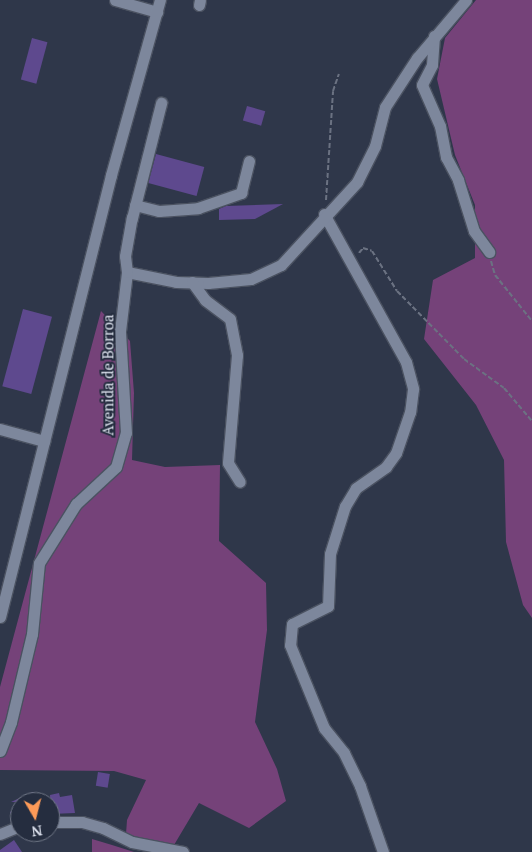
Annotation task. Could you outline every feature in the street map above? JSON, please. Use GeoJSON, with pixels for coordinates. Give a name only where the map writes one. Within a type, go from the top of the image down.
{"type":"FeatureCollection","features":[{"type":"Feature","properties":{"kind":"street"},"geometry":{"type":"LineString","coordinates":[[115,0],[157,12]]}},
{"type":"Feature","properties":{"kind":"street"},"geometry":{"type":"LineString","coordinates":[[0,617],[111,175],[160,0]]}},
{"type":"Feature","properties":{"kind":"street"},"geometry":{"type":"LineString","coordinates":[[127,272],[192,282],[251,279],[281,265],[324,214],[357,182],[375,146],[385,107],[434,35],[466,0]]}},
{"type":"Feature","properties":{"kind":"street"},"geometry":{"type":"LineString","coordinates":[[434,35],[432,65],[422,85],[440,126],[446,157],[458,180],[474,231],[489,252]]}},
{"type":"Feature","properties":{"kind":"street","name":"Avenida de Borroa"},"geometry":{"type":"LineString","coordinates":[[0,752],[11,722],[32,634],[40,564],[76,504],[116,467],[126,433],[120,331],[127,272],[126,256],[135,205],[161,102]]}},
{"type":"Feature","properties":{"kind":"street"},"geometry":{"type":"LineString","coordinates":[[135,205],[159,210],[198,208],[241,193],[249,161]]}},
{"type":"Feature","properties":{"kind":"street"},"geometry":{"type":"LineString","coordinates":[[324,214],[406,362],[413,389],[410,412],[396,452],[386,466],[356,488],[345,506],[330,554],[328,606],[292,624],[290,645],[324,728],[344,754],[360,786],[382,852]]}},
{"type":"Feature","properties":{"kind":"street"},"geometry":{"type":"LineString","coordinates":[[192,282],[205,300],[230,319],[236,355],[228,462],[240,482]]}},
{"type":"Feature","properties":{"kind":"street"},"geometry":{"type":"LineString","coordinates":[[0,429],[44,441]]}},
{"type":"Feature","properties":{"kind":"street"},"geometry":{"type":"LineString","coordinates":[[60,822],[82,822],[103,828],[132,842],[183,852]]}},
{"type":"Feature","properties":{"kind":"path"},"geometry":{"type":"LineString","coordinates":[[324,214],[333,91],[339,74]]}},
{"type":"Feature","properties":{"kind":"path"},"geometry":{"type":"LineString","coordinates":[[359,260],[359,254],[363,248],[372,252],[397,291],[464,359],[504,388],[532,421]]}},
{"type":"Feature","properties":{"kind":"path"},"geometry":{"type":"LineString","coordinates":[[489,252],[495,275],[532,321]]}},
{"type":"Feature","properties":{"kind":"shaded area"},"geometry":{"type":"Polygon","coordinates":[[[476,0],[532,0],[532,618],[523,605],[506,542],[504,460],[476,405],[424,339],[433,280],[475,258],[475,205],[455,155],[437,79],[445,38],[476,0]]]}},
{"type":"Feature","properties":{"kind":"shaded area"},"geometry":{"type":"Polygon","coordinates":[[[101,311],[130,341],[134,393],[132,460],[165,467],[220,465],[219,541],[266,583],[267,630],[255,722],[277,769],[286,801],[249,828],[199,803],[174,845],[143,841],[126,834],[127,820],[146,780],[114,771],[0,770],[0,687],[101,311]]]}},
{"type":"Feature","properties":{"kind":"shaded area"},"geometry":{"type":"Polygon","coordinates":[[[92,839],[112,845],[134,852],[92,852],[92,839]]]}},
{"type":"Feature","properties":{"kind":"building"},"geometry":{"type":"Polygon","coordinates":[[[32,38],[47,42],[36,84],[21,80],[32,38]]]}},
{"type":"Feature","properties":{"kind":"building"},"geometry":{"type":"Polygon","coordinates":[[[247,106],[265,111],[261,126],[243,120],[247,106]]]}},
{"type":"Feature","properties":{"kind":"building"},"geometry":{"type":"Polygon","coordinates":[[[156,154],[204,167],[197,196],[148,183],[156,154]]]}},
{"type":"Feature","properties":{"kind":"building"},"geometry":{"type":"Polygon","coordinates":[[[283,204],[255,219],[219,220],[219,209],[226,206],[283,204]]]}},
{"type":"Feature","properties":{"kind":"building"},"geometry":{"type":"Polygon","coordinates":[[[23,309],[52,317],[31,394],[2,386],[23,309]]]}},
{"type":"Feature","properties":{"kind":"building"},"geometry":{"type":"Polygon","coordinates":[[[98,772],[110,774],[108,788],[96,786],[98,772]]]}},
{"type":"Feature","properties":{"kind":"building"},"geometry":{"type":"Polygon","coordinates":[[[72,795],[75,813],[60,814],[60,797],[72,795]]]}},
{"type":"Feature","properties":{"kind":"building"},"geometry":{"type":"Polygon","coordinates":[[[11,842],[15,842],[22,852],[0,852],[11,842]]]}}]}
